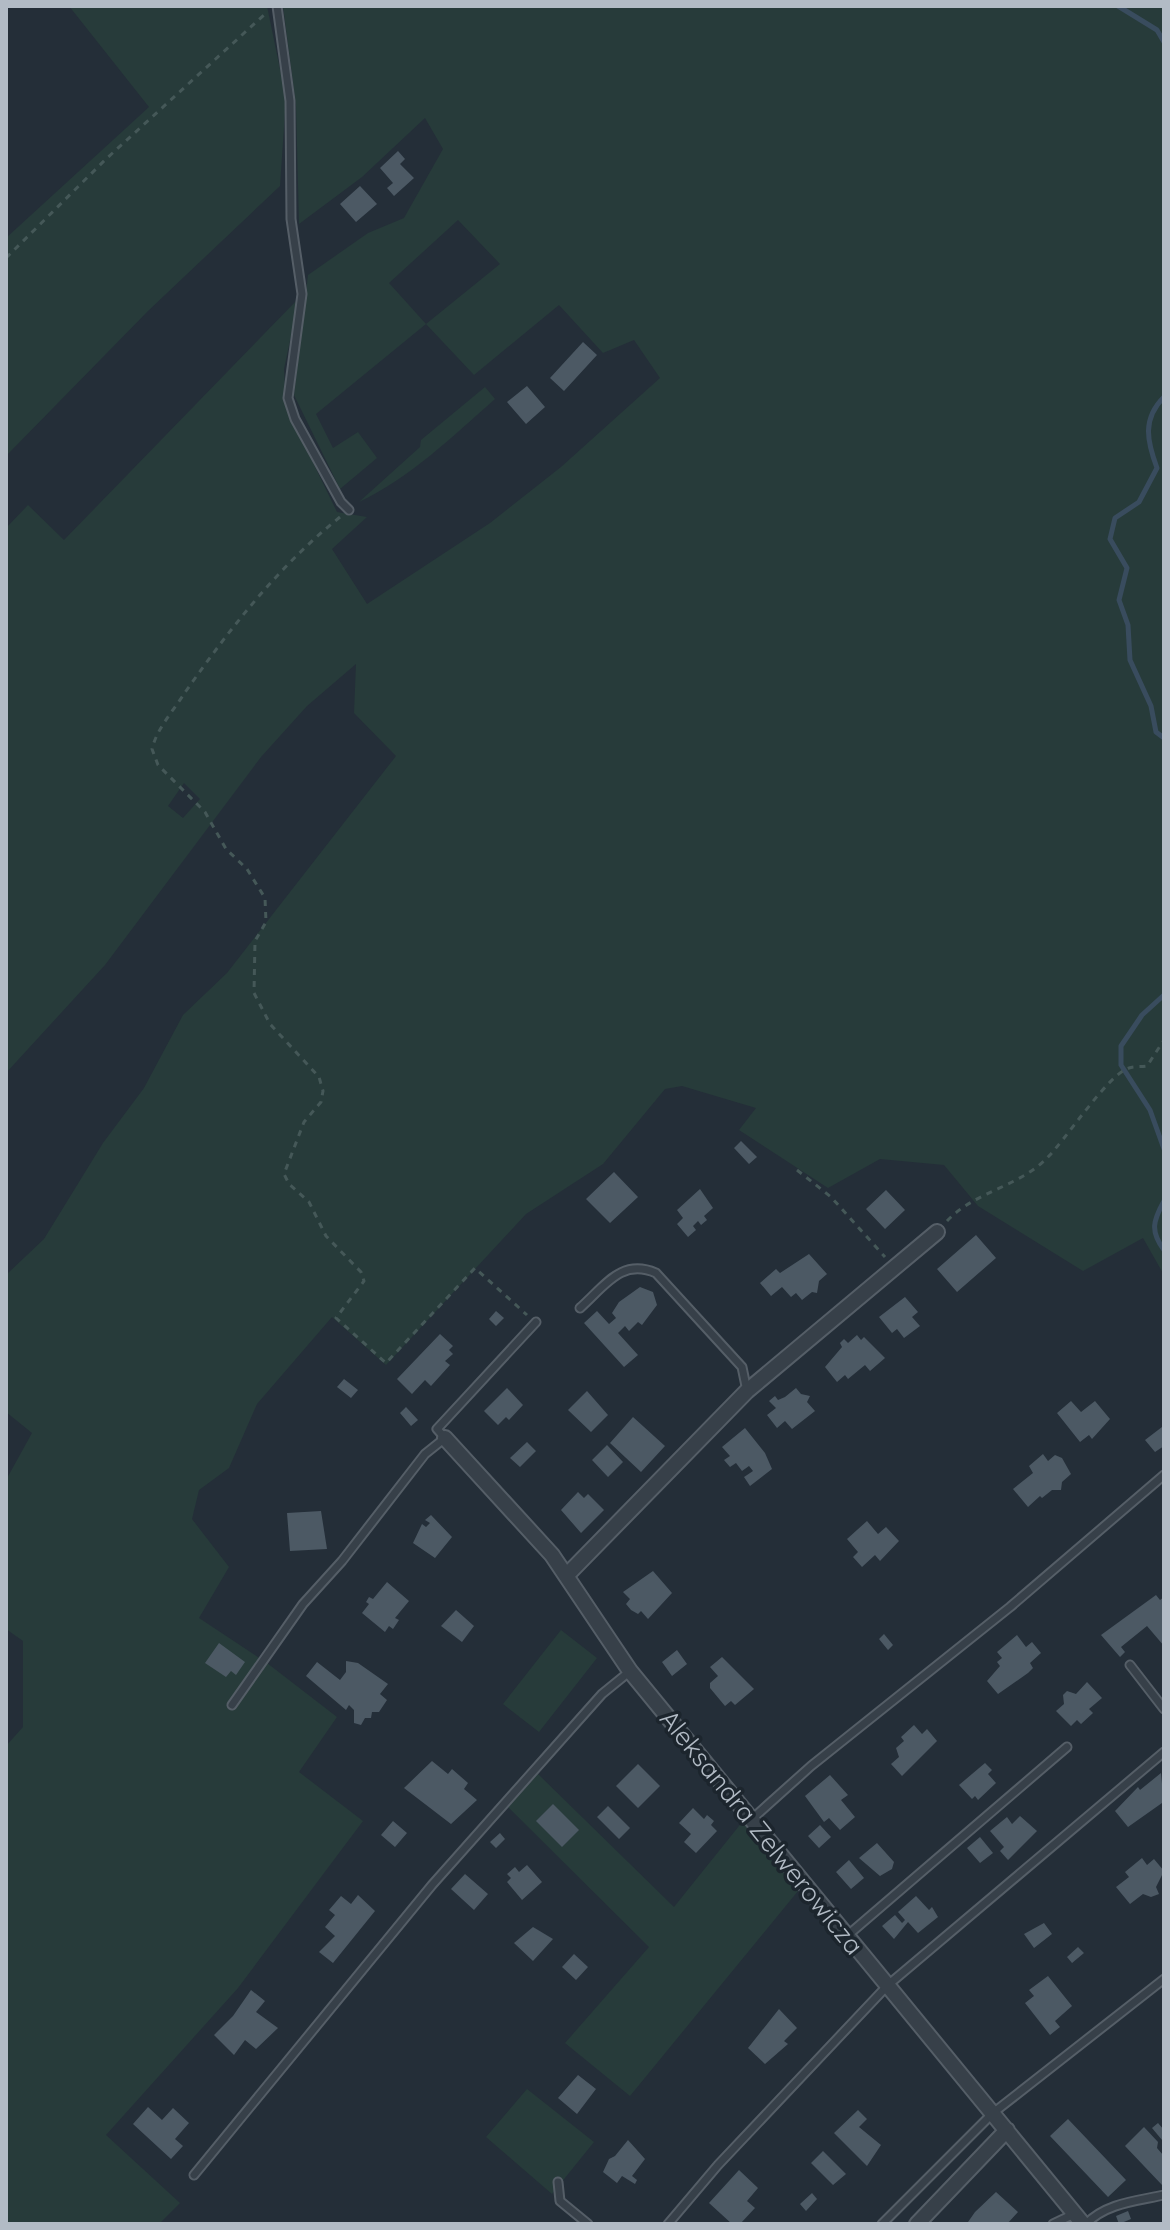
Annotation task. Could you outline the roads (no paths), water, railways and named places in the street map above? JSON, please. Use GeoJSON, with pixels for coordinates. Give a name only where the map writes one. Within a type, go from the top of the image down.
{"type":"FeatureCollection","features":[{"type":"Feature","properties":{"kind":"street"},"geometry":{"type":"LineString","coordinates":[[567,1575],[747,1391],[937,1232]]}},
{"type":"Feature","properties":{"kind":"street","name":"Aleksandra Zelwerowicza"},"geometry":{"type":"LineString","coordinates":[[445,1438],[567,1575],[630,1671],[1081,2221]]}},
{"type":"Feature","properties":{"kind":"street"},"geometry":{"type":"LineString","coordinates":[[917,2224],[1007,2130]]}},
{"type":"Feature","properties":{"kind":"lane"},"geometry":{"type":"LineString","coordinates":[[276,6],[290,101],[291,219],[302,294],[288,398],[295,419],[341,502],[349,510]]}},
{"type":"Feature","properties":{"kind":"lane"},"geometry":{"type":"LineString","coordinates":[[580,1308],[625,1268],[641,1267],[656,1273],[742,1367],[747,1391]]}},
{"type":"Feature","properties":{"kind":"lane"},"geometry":{"type":"LineString","coordinates":[[232,1705],[303,1604],[425,1454],[445,1438],[437,1429],[536,1322]]}},
{"type":"Feature","properties":{"kind":"lane"},"geometry":{"type":"LineString","coordinates":[[752,1819],[811,1766],[1010,1607],[1164,1475]]}},
{"type":"Feature","properties":{"kind":"lane"},"geometry":{"type":"LineString","coordinates":[[1130,1665],[1164,1709]]}},
{"type":"Feature","properties":{"kind":"lane"},"geometry":{"type":"LineString","coordinates":[[194,2175],[432,1885],[602,1694],[630,1671]]}},
{"type":"Feature","properties":{"kind":"lane"},"geometry":{"type":"LineString","coordinates":[[848,1935],[1067,1747]]}},
{"type":"Feature","properties":{"kind":"lane"},"geometry":{"type":"LineString","coordinates":[[668,2224],[718,2165],[888,1985],[1164,1752]]}},
{"type":"Feature","properties":{"kind":"lane"},"geometry":{"type":"LineString","coordinates":[[882,2224],[993,2113],[1164,1979]]}},
{"type":"Feature","properties":{"kind":"lane"},"geometry":{"type":"LineString","coordinates":[[558,2182],[560,2201],[588,2224]]}},
{"type":"Feature","properties":{"kind":"lane"},"geometry":{"type":"LineString","coordinates":[[1053,2224],[1081,2221],[1112,2207],[1164,2195]]}},
{"type":"Feature","properties":{"kind":"waterway"},"geometry":{"type":"LineString","coordinates":[[1118,6],[1157,30],[1164,42]]}},
{"type":"Feature","properties":{"kind":"waterway"},"geometry":{"type":"LineString","coordinates":[[1164,397],[1152,414],[1148,431],[1157,468],[1139,502],[1115,518],[1110,539],[1127,568],[1119,600],[1128,625],[1130,660],[1151,706],[1156,732],[1164,738]]}},
{"type":"Feature","properties":{"kind":"waterway"},"geometry":{"type":"LineString","coordinates":[[1164,995],[1142,1015],[1121,1046],[1121,1065],[1150,1110],[1164,1149]]}},
{"type":"Feature","properties":{"kind":"waterway"},"geometry":{"type":"LineString","coordinates":[[1164,1201],[1155,1226],[1164,1250]]}}]}
